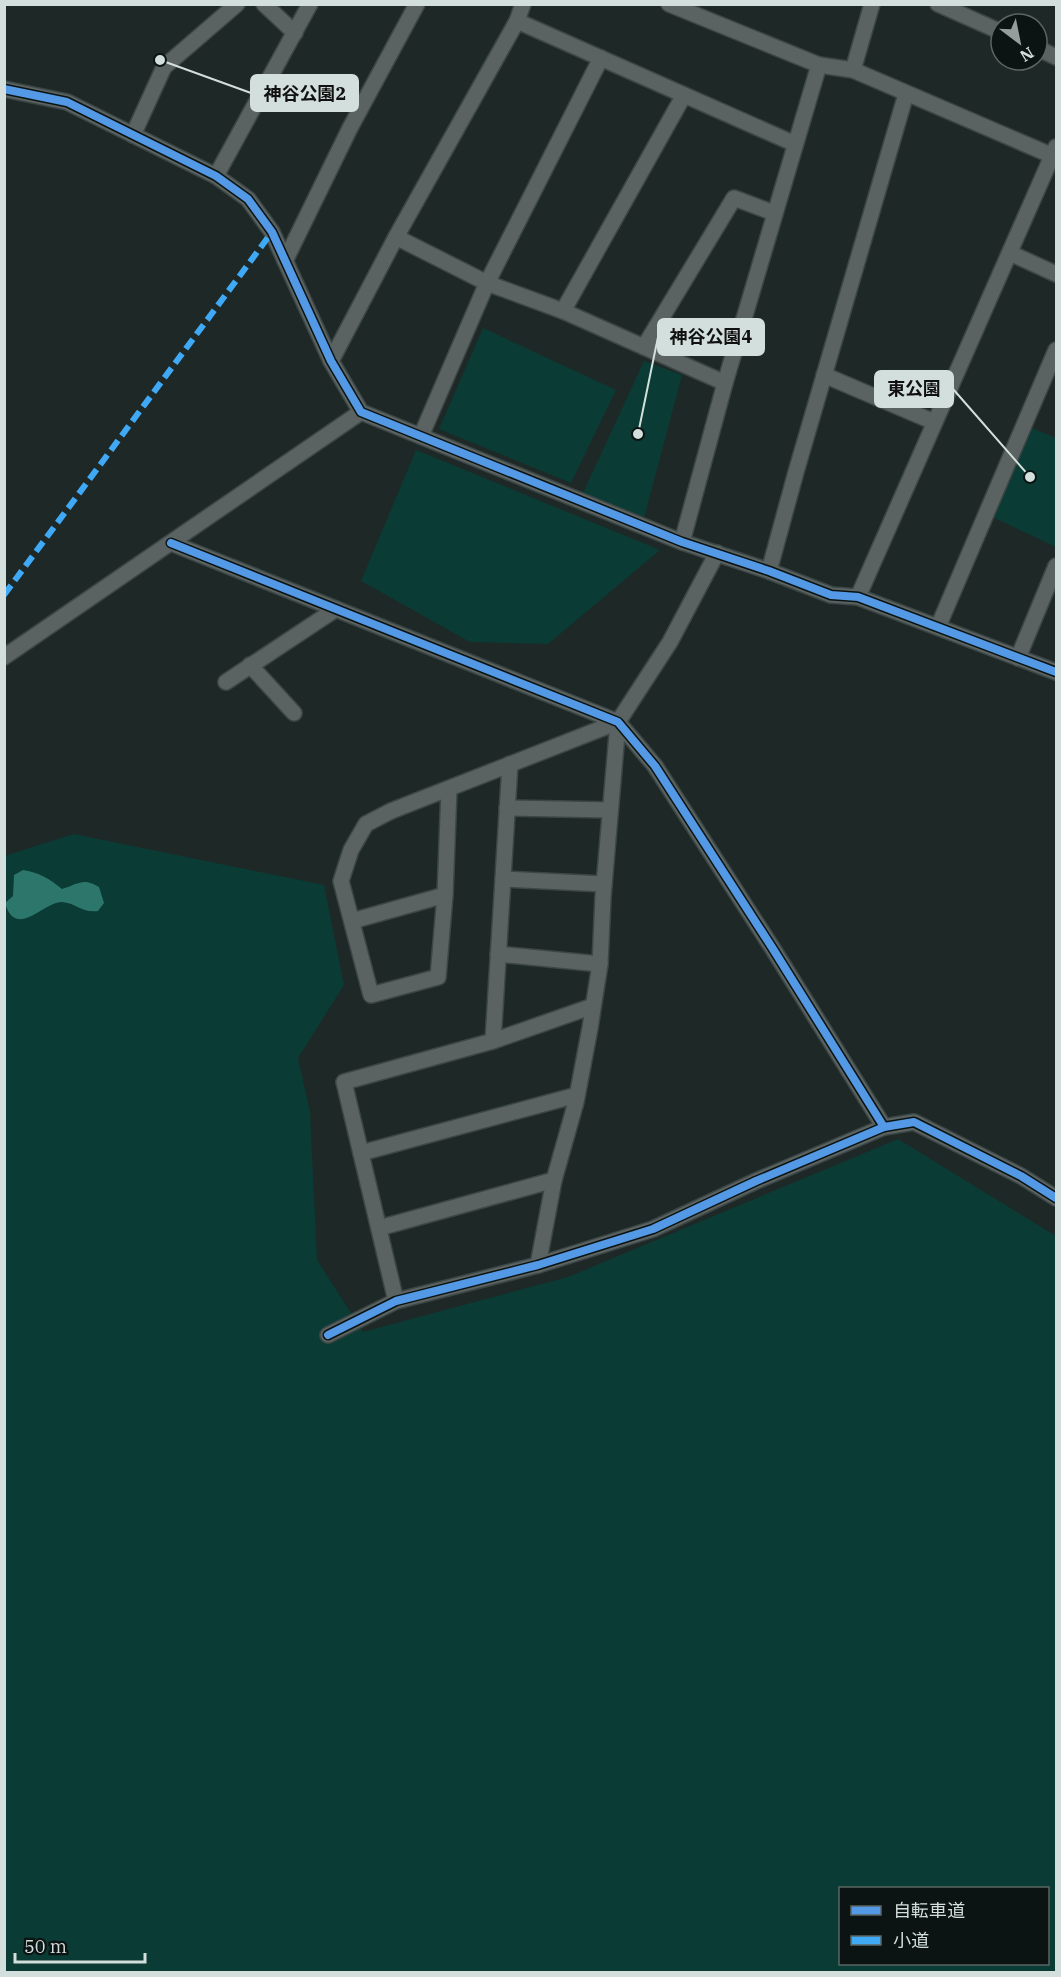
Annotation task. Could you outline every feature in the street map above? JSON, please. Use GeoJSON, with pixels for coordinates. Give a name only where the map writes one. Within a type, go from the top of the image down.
{"type":"FeatureCollection","features":[{"type":"Feature","properties":{"kind":"street"},"geometry":{"type":"LineString","coordinates":[[133,135],[164,67],[237,4]]}},
{"type":"Feature","properties":{"kind":"street"},"geometry":{"type":"LineString","coordinates":[[264,4],[295,33]]}},
{"type":"Feature","properties":{"kind":"street"},"geometry":{"type":"LineString","coordinates":[[216,176],[310,4]]}},
{"type":"Feature","properties":{"kind":"street"},"geometry":{"type":"LineString","coordinates":[[285,261],[350,128],[417,4]]}},
{"type":"Feature","properties":{"kind":"street"},"geometry":{"type":"LineString","coordinates":[[332,361],[396,237],[517,21],[523,4]]}},
{"type":"Feature","properties":{"kind":"street"},"geometry":{"type":"LineString","coordinates":[[669,4],[819,65],[853,70],[906,94],[1055,151],[858,597]]}},
{"type":"Feature","properties":{"kind":"street"},"geometry":{"type":"LineString","coordinates":[[853,70],[872,4]]}},
{"type":"Feature","properties":{"kind":"street"},"geometry":{"type":"LineString","coordinates":[[938,4],[989,27]]}},
{"type":"Feature","properties":{"kind":"street"},"geometry":{"type":"LineString","coordinates":[[517,21],[795,144]]}},
{"type":"Feature","properties":{"kind":"street"},"geometry":{"type":"LineString","coordinates":[[421,436],[487,283],[601,58]]}},
{"type":"Feature","properties":{"kind":"street"},"geometry":{"type":"LineString","coordinates":[[682,542],[725,383],[819,65]]}},
{"type":"Feature","properties":{"kind":"street"},"geometry":{"type":"LineString","coordinates":[[4,89],[67,102],[216,176],[248,199],[272,232],[332,361],[361,412],[682,542],[769,571],[831,595],[858,597],[1056,672]]}},
{"type":"Feature","properties":{"kind":"street"},"geometry":{"type":"LineString","coordinates":[[769,571],[906,94]]}},
{"type":"Feature","properties":{"kind":"street"},"geometry":{"type":"LineString","coordinates":[[563,311],[684,95]]}},
{"type":"Feature","properties":{"kind":"street"},"geometry":{"type":"LineString","coordinates":[[644,347],[734,198],[774,213]]}},
{"type":"Feature","properties":{"kind":"street"},"geometry":{"type":"LineString","coordinates":[[396,237],[487,283],[563,311],[725,383]]}},
{"type":"Feature","properties":{"kind":"street"},"geometry":{"type":"LineString","coordinates":[[1010,253],[1056,274]]}},
{"type":"Feature","properties":{"kind":"street"},"geometry":{"type":"LineString","coordinates":[[938,627],[1056,350]]}},
{"type":"Feature","properties":{"kind":"street"},"geometry":{"type":"LineString","coordinates":[[824,375],[934,422]]}},
{"type":"Feature","properties":{"kind":"street"},"geometry":{"type":"LineString","coordinates":[[4,657],[361,412]]}},
{"type":"Feature","properties":{"kind":"street"},"geometry":{"type":"LineString","coordinates":[[171,543],[618,722],[655,766],[884,1127]]}},
{"type":"Feature","properties":{"kind":"street"},"geometry":{"type":"LineString","coordinates":[[538,1265],[554,1180],[577,1095],[600,964],[604,884],[618,722],[670,642],[717,553]]}},
{"type":"Feature","properties":{"kind":"street"},"geometry":{"type":"LineString","coordinates":[[1018,658],[1056,566]]}},
{"type":"Feature","properties":{"kind":"street"},"geometry":{"type":"LineString","coordinates":[[226,681],[336,609]]}},
{"type":"Feature","properties":{"kind":"street"},"geometry":{"type":"LineString","coordinates":[[250,666],[294,713]]}},
{"type":"Feature","properties":{"kind":"street"},"geometry":{"type":"LineString","coordinates":[[449,789],[445,895],[438,977],[371,995],[341,881],[351,850],[366,824],[391,811],[618,722]]}},
{"type":"Feature","properties":{"kind":"street"},"geometry":{"type":"LineString","coordinates":[[493,1041],[510,764]]}},
{"type":"Feature","properties":{"kind":"street"},"geometry":{"type":"LineString","coordinates":[[507,808],[610,810]]}},
{"type":"Feature","properties":{"kind":"street"},"geometry":{"type":"LineString","coordinates":[[503,879],[604,884]]}},
{"type":"Feature","properties":{"kind":"street"},"geometry":{"type":"LineString","coordinates":[[352,921],[445,895]]}},
{"type":"Feature","properties":{"kind":"street"},"geometry":{"type":"LineString","coordinates":[[498,954],[600,964]]}},
{"type":"Feature","properties":{"kind":"street"},"geometry":{"type":"LineString","coordinates":[[396,1301],[344,1082],[493,1041],[593,1006]]}},
{"type":"Feature","properties":{"kind":"street"},"geometry":{"type":"LineString","coordinates":[[361,1153],[577,1095]]}},
{"type":"Feature","properties":{"kind":"street"},"geometry":{"type":"LineString","coordinates":[[328,1335],[396,1301],[538,1265],[653,1228],[756,1181],[884,1127],[914,1122],[1021,1176],[1056,1198]]}},
{"type":"Feature","properties":{"kind":"street"},"geometry":{"type":"LineString","coordinates":[[379,1228],[554,1180]]}},
{"type":"Feature","properties":{"kind":"shaded area"},"geometry":{"type":"Polygon","coordinates":[[[483,328],[616,390],[571,483],[439,429],[483,328]]]}},
{"type":"Feature","properties":{"kind":"shaded area"},"geometry":{"type":"Polygon","coordinates":[[[644,361],[682,375],[644,518],[583,493],[644,361]]]}},
{"type":"Feature","properties":{"kind":"shaded area"},"geometry":{"type":"Polygon","coordinates":[[[1026,426],[1056,438],[1056,547],[988,515],[1026,426]]]}},
{"type":"Feature","properties":{"kind":"shaded area"},"geometry":{"type":"Polygon","coordinates":[[[416,450],[660,550],[548,644],[470,642],[361,581],[416,450]]]}},
{"type":"Feature","properties":{"kind":"shaded area"},"geometry":{"type":"Polygon","coordinates":[[[74,834],[324,885],[344,985],[298,1058],[310,1112],[317,1260],[363,1332],[568,1277],[898,1139],[1056,1236],[1056,1972],[5,1972],[4,856],[74,834]]]}},
{"type":"Feature","properties":{"kind":"shaded area"},"geometry":{"type":"Polygon","coordinates":[[[23,870],[44,876],[62,889],[80,882],[89,882],[99,887],[104,903],[98,911],[92,911],[62,902],[23,919],[16,918],[10,914],[5,903],[13,896],[14,875],[23,870]]]}},
{"type":"Feature","properties":{"kind":"marked path"},"geometry":{"type":"LineString","coordinates":[[4,595],[272,232]]}},
{"type":"Feature","properties":{"kind":"cycle path"},"geometry":{"type":"LineString","coordinates":[[4,89],[67,102],[216,176],[248,199],[272,232],[331,361],[361,412],[682,542],[769,571],[831,595],[858,597],[1056,672]]}},
{"type":"Feature","properties":{"kind":"cycle path"},"geometry":{"type":"LineString","coordinates":[[171,543],[618,722],[655,766],[884,1127]]}},
{"type":"Feature","properties":{"kind":"cycle path"},"geometry":{"type":"LineString","coordinates":[[328,1335],[396,1301],[538,1265],[653,1229],[756,1181],[884,1127],[914,1122],[1021,1176],[1056,1198]]}},
{"type":"Feature","properties":{"kind":"place","name":"神谷公園2"},"geometry":{"type":"Point","coordinates":[160,60]}},
{"type":"Feature","properties":{"kind":"place","name":"神谷公園4"},"geometry":{"type":"Point","coordinates":[638,434]}},
{"type":"Feature","properties":{"kind":"place","name":"東公園"},"geometry":{"type":"Point","coordinates":[1030,477]}}]}
